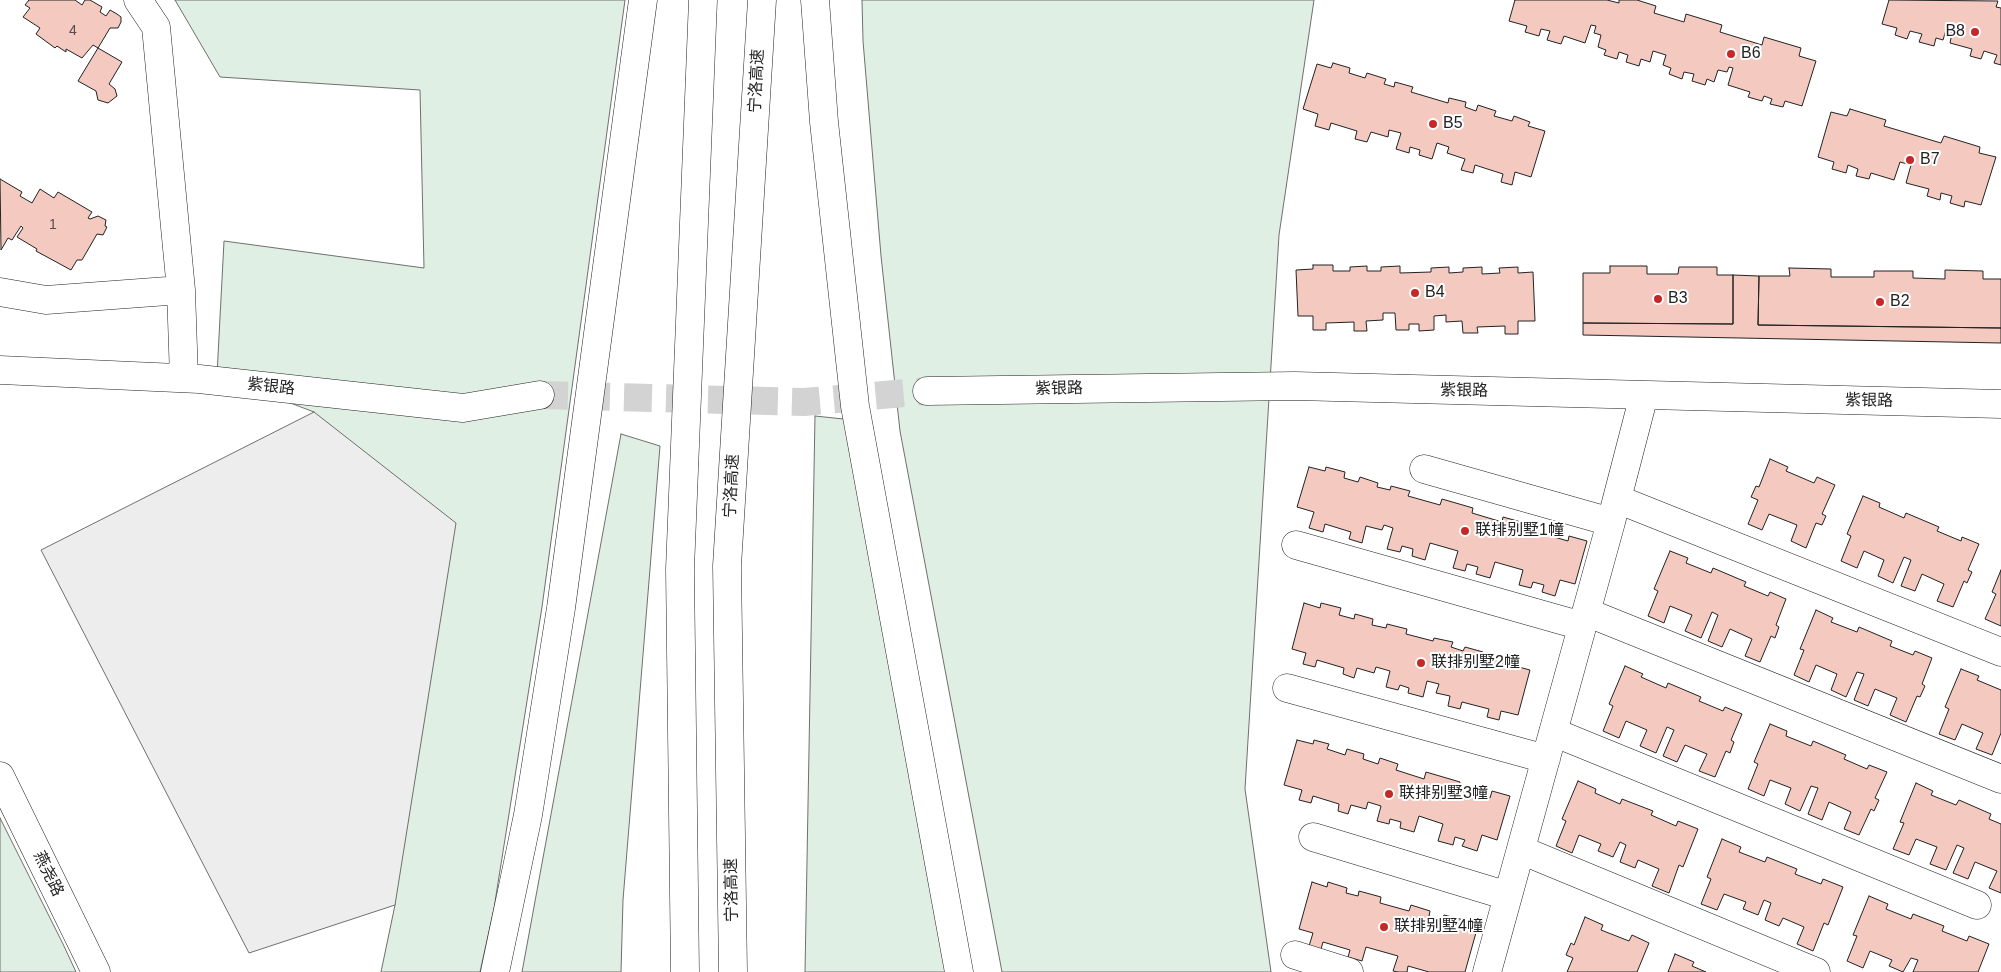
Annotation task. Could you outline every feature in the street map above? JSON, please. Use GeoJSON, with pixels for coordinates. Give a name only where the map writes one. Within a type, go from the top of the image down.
{"type":"FeatureCollection","features":[{"type":"Feature","properties":{"kind":"main road"},"geometry":{"type":"LineString","coordinates":[[138,0],[156,26],[181,290],[184,378]]}},
{"type":"Feature","properties":{"kind":"main road"},"geometry":{"type":"LineString","coordinates":[[495,972],[528,815],[560,608],[643,0]]}},
{"type":"Feature","properties":{"kind":"main road"},"geometry":{"type":"LineString","coordinates":[[685,972],[680,569],[704,0]]}},
{"type":"Feature","properties":{"kind":"main road","name":"宁洛高速"},"geometry":{"type":"LineString","coordinates":[[733,972],[727,566],[762,0]]}},
{"type":"Feature","properties":{"kind":"main road"},"geometry":{"type":"LineString","coordinates":[[815,0],[824,122],[855,406],[959,972]]}},
{"type":"Feature","properties":{"kind":"main road"},"geometry":{"type":"LineString","coordinates":[[0,292],[46,300],[181,290]]}},
{"type":"Feature","properties":{"kind":"main road","name":"紫银路"},"geometry":{"type":"LineString","coordinates":[[0,370],[184,378],[463,408],[540,395]]}},
{"type":"Feature","properties":{"kind":"main road","name":"紫银路"},"geometry":{"type":"LineString","coordinates":[[927,391],[1295,386],[2001,404]]}},
{"type":"Feature","properties":{"kind":"main road"},"geometry":{"type":"LineString","coordinates":[[1488,972],[1644,395]]}},
{"type":"Feature","properties":{"kind":"main road"},"geometry":{"type":"LineString","coordinates":[[1424,468],[1614,511],[2001,652]]}},
{"type":"Feature","properties":{"kind":"main road"},"geometry":{"type":"LineString","coordinates":[[1296,545],[1584,619],[2001,779]]}},
{"type":"Feature","properties":{"kind":"main road"},"geometry":{"type":"LineString","coordinates":[[1287,688],[1546,759]]}},
{"type":"Feature","properties":{"kind":"main road"},"geometry":{"type":"LineString","coordinates":[[1553,732],[1977,905]]}},
{"type":"Feature","properties":{"kind":"main road","name":"燕尧路"},"geometry":{"type":"LineString","coordinates":[[0,776],[96,972]]}},
{"type":"Feature","properties":{"kind":"main road"},"geometry":{"type":"LineString","coordinates":[[1313,837],[1508,896]]}},
{"type":"Feature","properties":{"kind":"main road"},"geometry":{"type":"LineString","coordinates":[[1521,850],[1816,972]]}},
{"type":"Feature","properties":{"kind":"main road"},"geometry":{"type":"LineString","coordinates":[[1295,955],[1349,972]]}},
{"type":"Feature","properties":{"kind":"green space"},"geometry":{"type":"Polygon","coordinates":[[[175,0],[625,0],[542,607],[494,908],[480,972],[381,972],[395,905],[314,412],[217,375],[224,241],[424,268],[420,90],[220,77],[175,0]]]}},
{"type":"Feature","properties":{"kind":"green space"},"geometry":{"type":"Polygon","coordinates":[[[862,0],[1314,0],[1279,235],[1245,789],[1271,972],[1002,972],[900,431],[881,256],[863,41],[862,0]]]}},
{"type":"Feature","properties":{"kind":"green space"},"geometry":{"type":"Polygon","coordinates":[[[815,416],[853,420],[947,972],[805,972],[815,416]]]}},
{"type":"Feature","properties":{"kind":"green space"},"geometry":{"type":"Polygon","coordinates":[[[621,434],[660,446],[623,900],[621,972],[522,972],[621,434]]]}},
{"type":"Feature","properties":{"kind":"green space"},"geometry":{"type":"Polygon","coordinates":[[[0,818],[63,944],[76,972],[0,972],[0,818]]]}},
{"type":"Feature","properties":{"kind":"shaded area"},"geometry":{"type":"Polygon","coordinates":[[[314,412],[456,523],[395,905],[249,953],[41,550],[314,412]]]}},
{"type":"Feature","properties":{"kind":"building"},"geometry":{"type":"Polygon","coordinates":[[[29,0],[75,0],[82,5],[85,0],[90,0],[102,7],[100,12],[106,16],[110,10],[117,14],[121,17],[121,22],[118,28],[110,28],[98,48],[93,45],[82,58],[66,49],[66,52],[57,46],[55,48],[36,34],[40,28],[23,17],[30,8],[25,5],[29,0]]]}},
{"type":"Feature","properties":{"kind":"building","name":"B6"},"geometry":{"type":"Polygon","coordinates":[[[1515,0],[1607,0],[1619,3],[1619,0],[1637,0],[1656,6],[1654,13],[1684,22],[1686,14],[1722,25],[1720,32],[1762,45],[1764,37],[1801,48],[1799,56],[1816,61],[1802,106],[1785,101],[1783,107],[1770,104],[1772,99],[1764,96],[1762,101],[1748,97],[1750,92],[1728,85],[1733,68],[1729,67],[1727,72],[1718,70],[1714,82],[1707,79],[1705,85],[1692,81],[1694,74],[1684,72],[1682,79],[1669,74],[1671,68],[1663,65],[1666,55],[1653,51],[1650,62],[1641,59],[1639,66],[1626,62],[1628,55],[1619,52],[1617,59],[1604,55],[1606,50],[1598,47],[1601,35],[1594,33],[1596,26],[1591,25],[1585,43],[1564,36],[1561,44],[1547,40],[1550,31],[1541,29],[1539,36],[1525,32],[1527,26],[1509,21],[1515,0]]]}},
{"type":"Feature","properties":{"kind":"building","name":"B8"},"geometry":{"type":"Polygon","coordinates":[[[1889,0],[1998,1],[1996,7],[2001,8],[2001,65],[1994,63],[1997,55],[1984,51],[1981,59],[1970,56],[1972,49],[1950,43],[1952,33],[1946,30],[1943,40],[1936,38],[1934,46],[1919,42],[1922,34],[1910,31],[1907,39],[1895,35],[1897,28],[1882,24],[1889,0]]]}},
{"type":"Feature","properties":{"kind":"building"},"geometry":{"type":"Polygon","coordinates":[[[98,48],[122,62],[109,84],[115,89],[117,96],[108,103],[98,100],[96,91],[78,81],[98,48]]]}},
{"type":"Feature","properties":{"kind":"building","name":"B5"},"geometry":{"type":"Polygon","coordinates":[[[1333,63],[1350,68],[1349,73],[1365,78],[1367,73],[1386,79],[1384,84],[1394,87],[1395,82],[1413,87],[1411,92],[1448,103],[1449,98],[1466,102],[1465,107],[1476,111],[1478,105],[1496,111],[1494,116],[1512,121],[1514,116],[1530,122],[1528,126],[1545,131],[1531,177],[1515,172],[1512,185],[1501,182],[1503,174],[1475,165],[1473,173],[1461,170],[1465,159],[1447,153],[1449,147],[1437,143],[1432,159],[1419,155],[1420,150],[1410,147],[1409,153],[1396,149],[1401,133],[1389,130],[1388,137],[1371,132],[1367,142],[1355,139],[1357,131],[1331,123],[1329,130],[1315,126],[1318,114],[1303,109],[1317,64],[1331,68],[1333,63]]]}},
{"type":"Feature","properties":{"kind":"building","name":"B7"},"geometry":{"type":"Polygon","coordinates":[[[1850,109],[1886,120],[1884,126],[1941,143],[1944,136],[1980,147],[1979,153],[1996,157],[1981,205],[1965,201],[1964,207],[1950,203],[1952,196],[1941,193],[1940,200],[1927,196],[1929,189],[1906,183],[1911,165],[1900,162],[1894,180],[1871,173],[1869,179],[1856,176],[1858,169],[1848,165],[1846,173],[1832,169],[1834,162],[1818,157],[1831,112],[1847,116],[1850,109]]]}},
{"type":"Feature","properties":{"kind":"building"},"geometry":{"type":"Polygon","coordinates":[[[0,179],[22,192],[20,196],[32,203],[40,189],[54,198],[58,192],[92,212],[88,218],[98,216],[106,220],[105,226],[107,227],[103,235],[97,234],[82,260],[77,260],[71,270],[36,251],[37,249],[17,237],[23,228],[21,226],[12,240],[8,238],[1,250],[0,179]]]}},
{"type":"Feature","properties":{"kind":"building","name":"B4"},"geometry":{"type":"Polygon","coordinates":[[[1313,265],[1333,265],[1333,271],[1350,271],[1350,267],[1367,266],[1367,271],[1381,271],[1381,267],[1400,266],[1400,273],[1431,272],[1431,268],[1449,267],[1449,273],[1463,272],[1463,268],[1482,267],[1482,274],[1500,273],[1499,268],[1518,267],[1518,273],[1533,272],[1535,321],[1518,321],[1518,334],[1505,334],[1505,326],[1477,327],[1478,333],[1463,333],[1462,321],[1446,322],[1446,315],[1434,316],[1434,330],[1419,331],[1419,324],[1409,324],[1409,330],[1396,330],[1395,313],[1383,313],[1383,320],[1366,321],[1367,331],[1354,331],[1354,322],[1326,323],[1326,330],[1313,330],[1313,316],[1298,316],[1296,270],[1313,269],[1313,265]]]}},
{"type":"Feature","properties":{"kind":"building","name":"B3"},"geometry":{"type":"Polygon","coordinates":[[[1610,266],[1647,266],[1647,274],[1678,274],[1679,267],[1717,267],[1717,275],[1733,275],[1733,324],[1583,323],[1583,273],[1610,273],[1610,266]]]}},
{"type":"Feature","properties":{"kind":"building","name":"B2"},"geometry":{"type":"Polygon","coordinates":[[[1789,268],[1831,269],[1831,277],[1874,277],[1874,271],[1913,271],[1913,278],[1945,279],[1945,270],[1983,271],[1983,279],[2001,279],[2001,328],[1758,325],[1759,276],[1790,276],[1789,268]]]}},
{"type":"Feature","properties":{"kind":"building"},"geometry":{"type":"Polygon","coordinates":[[[1733,275],[1759,276],[1758,325],[2001,328],[2001,343],[1583,335],[1583,323],[1733,324],[1733,275]]]}},
{"type":"Feature","properties":{"kind":"building"},"geometry":{"type":"Polygon","coordinates":[[[1770,459],[1788,467],[1786,471],[1814,483],[1817,477],[1835,485],[1822,514],[1826,516],[1822,525],[1816,523],[1806,548],[1791,541],[1797,525],[1769,514],[1762,530],[1748,524],[1758,500],[1751,497],[1756,486],[1759,487],[1770,459]]]}},
{"type":"Feature","properties":{"kind":"building","name":"联排别墅1幢"},"geometry":{"type":"Polygon","coordinates":[[[1309,467],[1325,471],[1326,467],[1345,472],[1344,478],[1358,482],[1360,477],[1378,483],[1377,487],[1390,490],[1391,486],[1410,491],[1408,496],[1440,505],[1442,499],[1473,508],[1472,513],[1502,522],[1503,517],[1539,527],[1537,532],[1568,541],[1569,536],[1587,541],[1575,584],[1560,580],[1555,596],[1542,592],[1544,585],[1533,582],[1531,588],[1519,585],[1523,570],[1495,562],[1490,578],[1476,574],[1478,567],[1467,564],[1465,571],[1453,568],[1458,551],[1430,543],[1425,560],[1412,556],[1413,549],[1402,546],[1400,552],[1387,549],[1393,528],[1384,525],[1382,530],[1366,526],[1362,543],[1349,539],[1351,532],[1325,524],[1323,532],[1309,528],[1314,512],[1297,507],[1309,467]]]}},
{"type":"Feature","properties":{"kind":"building"},"geometry":{"type":"Polygon","coordinates":[[[1863,496],[1880,503],[1879,507],[1904,518],[1906,513],[1939,527],[1937,531],[1961,541],[1962,537],[1979,544],[1968,570],[1972,572],[1967,583],[1964,581],[1953,607],[1937,601],[1944,584],[1922,574],[1915,591],[1901,586],[1911,560],[1904,557],[1893,583],[1878,576],[1884,560],[1864,551],[1857,568],[1841,561],[1851,536],[1847,534],[1863,496]]]}},
{"type":"Feature","properties":{"kind":"building"},"geometry":{"type":"Polygon","coordinates":[[[1670,551],[1688,558],[1686,563],[1711,573],[1713,568],[1746,582],[1744,586],[1768,596],[1770,592],[1786,599],[1776,625],[1779,627],[1775,638],[1771,636],[1760,662],[1745,656],[1752,639],[1730,629],[1722,647],[1708,641],[1718,615],[1712,612],[1701,638],[1685,631],[1692,615],[1670,606],[1664,623],[1648,616],[1658,591],[1654,589],[1670,551]]]}},
{"type":"Feature","properties":{"kind":"building"},"geometry":{"type":"Polygon","coordinates":[[[2001,570],[2001,626],[1985,619],[1996,594],[1992,592],[2001,570]]]}},
{"type":"Feature","properties":{"kind":"building","name":"联排别墅2幢"},"geometry":{"type":"Polygon","coordinates":[[[1304,603],[1320,608],[1321,603],[1341,608],[1339,615],[1354,619],[1355,614],[1373,619],[1372,625],[1386,628],[1387,624],[1407,629],[1406,634],[1433,641],[1434,638],[1453,642],[1451,647],[1463,651],[1465,647],[1483,652],[1482,657],[1495,660],[1496,656],[1516,661],[1515,666],[1530,670],[1518,715],[1501,711],[1499,720],[1487,717],[1489,709],[1462,702],[1460,709],[1448,706],[1450,696],[1436,693],[1439,684],[1427,681],[1423,697],[1408,693],[1409,688],[1400,685],[1398,690],[1386,687],[1390,671],[1376,667],[1374,673],[1357,668],[1354,678],[1343,674],[1344,668],[1317,660],[1315,667],[1303,664],[1306,653],[1292,649],[1304,603]]]}},
{"type":"Feature","properties":{"kind":"building"},"geometry":{"type":"Polygon","coordinates":[[[1816,610],[1833,618],[1831,622],[1857,632],[1859,627],[1892,641],[1890,646],[1913,655],[1915,651],[1932,658],[1922,684],[1925,686],[1920,697],[1917,696],[1906,722],[1890,715],[1897,698],[1875,689],[1868,706],[1854,700],[1864,674],[1857,672],[1846,697],[1831,690],[1837,674],[1816,665],[1809,682],[1794,675],[1804,650],[1800,649],[1816,610]]]}},
{"type":"Feature","properties":{"kind":"building"},"geometry":{"type":"Polygon","coordinates":[[[1625,666],[1643,674],[1641,677],[1666,688],[1668,683],[1701,697],[1699,701],[1723,711],[1725,707],[1742,714],[1731,740],[1734,742],[1730,753],[1726,751],[1715,777],[1699,771],[1707,754],[1685,745],[1677,762],[1663,756],[1674,730],[1667,727],[1656,753],[1640,746],[1647,730],[1626,721],[1619,738],[1603,731],[1613,706],[1609,704],[1625,666]]]}},
{"type":"Feature","properties":{"kind":"building"},"geometry":{"type":"Polygon","coordinates":[[[1961,669],[1979,676],[1977,680],[2001,690],[2001,733],[1992,755],[1976,749],[1983,733],[1962,724],[1955,740],[1939,734],[1949,709],[1945,707],[1961,669]]]}},
{"type":"Feature","properties":{"kind":"building"},"geometry":{"type":"Polygon","coordinates":[[[1770,724],[1787,731],[1786,736],[1811,746],[1813,741],[1846,755],[1844,759],[1867,769],[1869,765],[1887,772],[1875,798],[1879,800],[1874,811],[1871,809],[1859,835],[1844,829],[1851,812],[1829,802],[1822,820],[1808,814],[1818,788],[1811,786],[1800,811],[1785,804],[1791,788],[1770,780],[1764,796],[1748,789],[1758,764],[1754,762],[1770,724]]]}},
{"type":"Feature","properties":{"kind":"building","name":"联排别墅3幢"},"geometry":{"type":"Polygon","coordinates":[[[1297,740],[1313,744],[1314,740],[1329,744],[1327,749],[1345,755],[1347,749],[1364,754],[1363,759],[1378,764],[1380,758],[1398,764],[1396,770],[1424,779],[1426,772],[1460,782],[1459,788],[1490,798],[1492,791],[1510,796],[1497,840],[1482,835],[1477,851],[1462,846],[1465,840],[1455,837],[1453,845],[1438,841],[1443,824],[1419,816],[1414,832],[1400,828],[1401,822],[1390,819],[1389,824],[1377,821],[1381,806],[1368,802],[1366,809],[1351,805],[1348,814],[1338,811],[1339,804],[1313,796],[1311,803],[1299,800],[1302,790],[1284,785],[1297,740]]]}},
{"type":"Feature","properties":{"kind":"building"},"geometry":{"type":"Polygon","coordinates":[[[1578,781],[1596,789],[1595,793],[1620,804],[1622,799],[1653,811],[1651,815],[1676,826],[1678,821],[1698,829],[1683,867],[1679,865],[1669,893],[1652,886],[1659,869],[1638,860],[1635,868],[1620,862],[1626,845],[1620,842],[1613,857],[1598,851],[1601,844],[1579,835],[1572,853],[1556,846],[1566,821],[1562,819],[1578,781]]]}},
{"type":"Feature","properties":{"kind":"building"},"geometry":{"type":"Polygon","coordinates":[[[1916,783],[1933,791],[1931,795],[1956,805],[1959,800],[1991,814],[1989,819],[2001,824],[2001,893],[1989,888],[1997,871],[1975,862],[1968,879],[1953,873],[1964,848],[1957,845],[1946,870],[1930,864],[1937,847],[1916,839],[1909,855],[1893,849],[1904,823],[1900,822],[1916,783]]]}},
{"type":"Feature","properties":{"kind":"building"},"geometry":{"type":"Polygon","coordinates":[[[1722,839],[1741,847],[1739,852],[1765,862],[1767,857],[1797,869],[1795,874],[1821,884],[1823,879],[1843,887],[1828,925],[1824,923],[1813,951],[1797,944],[1804,927],[1783,918],[1779,926],[1765,920],[1771,903],[1764,900],[1758,915],[1743,909],[1746,902],[1724,894],[1717,910],[1701,904],[1711,879],[1707,877],[1722,839]]]}},
{"type":"Feature","properties":{"kind":"building","name":"联排别墅4幢"},"geometry":{"type":"Polygon","coordinates":[[[1312,882],[1327,887],[1328,882],[1347,888],[1346,893],[1358,896],[1359,891],[1381,897],[1380,903],[1409,911],[1411,905],[1430,911],[1429,916],[1442,920],[1444,915],[1464,920],[1462,925],[1477,929],[1465,972],[1429,972],[1408,966],[1407,972],[1398,972],[1393,971],[1398,956],[1366,947],[1362,961],[1348,957],[1350,950],[1323,942],[1321,949],[1309,946],[1313,933],[1299,929],[1312,882]]]}},
{"type":"Feature","properties":{"kind":"building"},"geometry":{"type":"Polygon","coordinates":[[[1869,896],[1888,904],[1886,909],[1911,919],[1913,914],[1944,926],[1942,931],[1967,941],[1969,936],[1989,944],[1978,972],[1913,972],[1918,960],[1911,958],[1903,972],[1889,966],[1892,960],[1870,951],[1863,968],[1847,961],[1857,936],[1853,935],[1869,896]]]}},
{"type":"Feature","properties":{"kind":"building"},"geometry":{"type":"Polygon","coordinates":[[[1585,917],[1603,925],[1601,930],[1629,941],[1632,935],[1649,943],[1637,972],[1567,972],[1573,958],[1566,955],[1571,943],[1574,945],[1585,917]]]}},
{"type":"Feature","properties":{"kind":"building"},"geometry":{"type":"Polygon","coordinates":[[[1675,954],[1694,962],[1692,966],[1706,972],[1668,972],[1675,954]]]}},
{"type":"Feature","properties":{"kind":"tunnel"},"geometry":{"type":"LineString","coordinates":[[540,395],[804,402],[927,391]]}},
{"type":"Feature","properties":{"kind":"place","name":"B8"},"geometry":{"type":"Point","coordinates":[1975,32]}},
{"type":"Feature","properties":{"kind":"place","name":"B6"},"geometry":{"type":"Point","coordinates":[1731,54]}},
{"type":"Feature","properties":{"kind":"place","name":"B5"},"geometry":{"type":"Point","coordinates":[1433,124]}},
{"type":"Feature","properties":{"kind":"place","name":"B7"},"geometry":{"type":"Point","coordinates":[1910,160]}},
{"type":"Feature","properties":{"kind":"place","name":"B4"},"geometry":{"type":"Point","coordinates":[1415,293]}},
{"type":"Feature","properties":{"kind":"place","name":"B3"},"geometry":{"type":"Point","coordinates":[1658,299]}},
{"type":"Feature","properties":{"kind":"place","name":"B2"},"geometry":{"type":"Point","coordinates":[1880,302]}},
{"type":"Feature","properties":{"kind":"place","name":"联排别墅1幢"},"geometry":{"type":"Point","coordinates":[1465,531]}},
{"type":"Feature","properties":{"kind":"place","name":"联排别墅2幢"},"geometry":{"type":"Point","coordinates":[1421,663]}},
{"type":"Feature","properties":{"kind":"place","name":"联排别墅3幢"},"geometry":{"type":"Point","coordinates":[1389,794]}},
{"type":"Feature","properties":{"kind":"place","name":"联排别墅4幢"},"geometry":{"type":"Point","coordinates":[1384,927]}}]}
